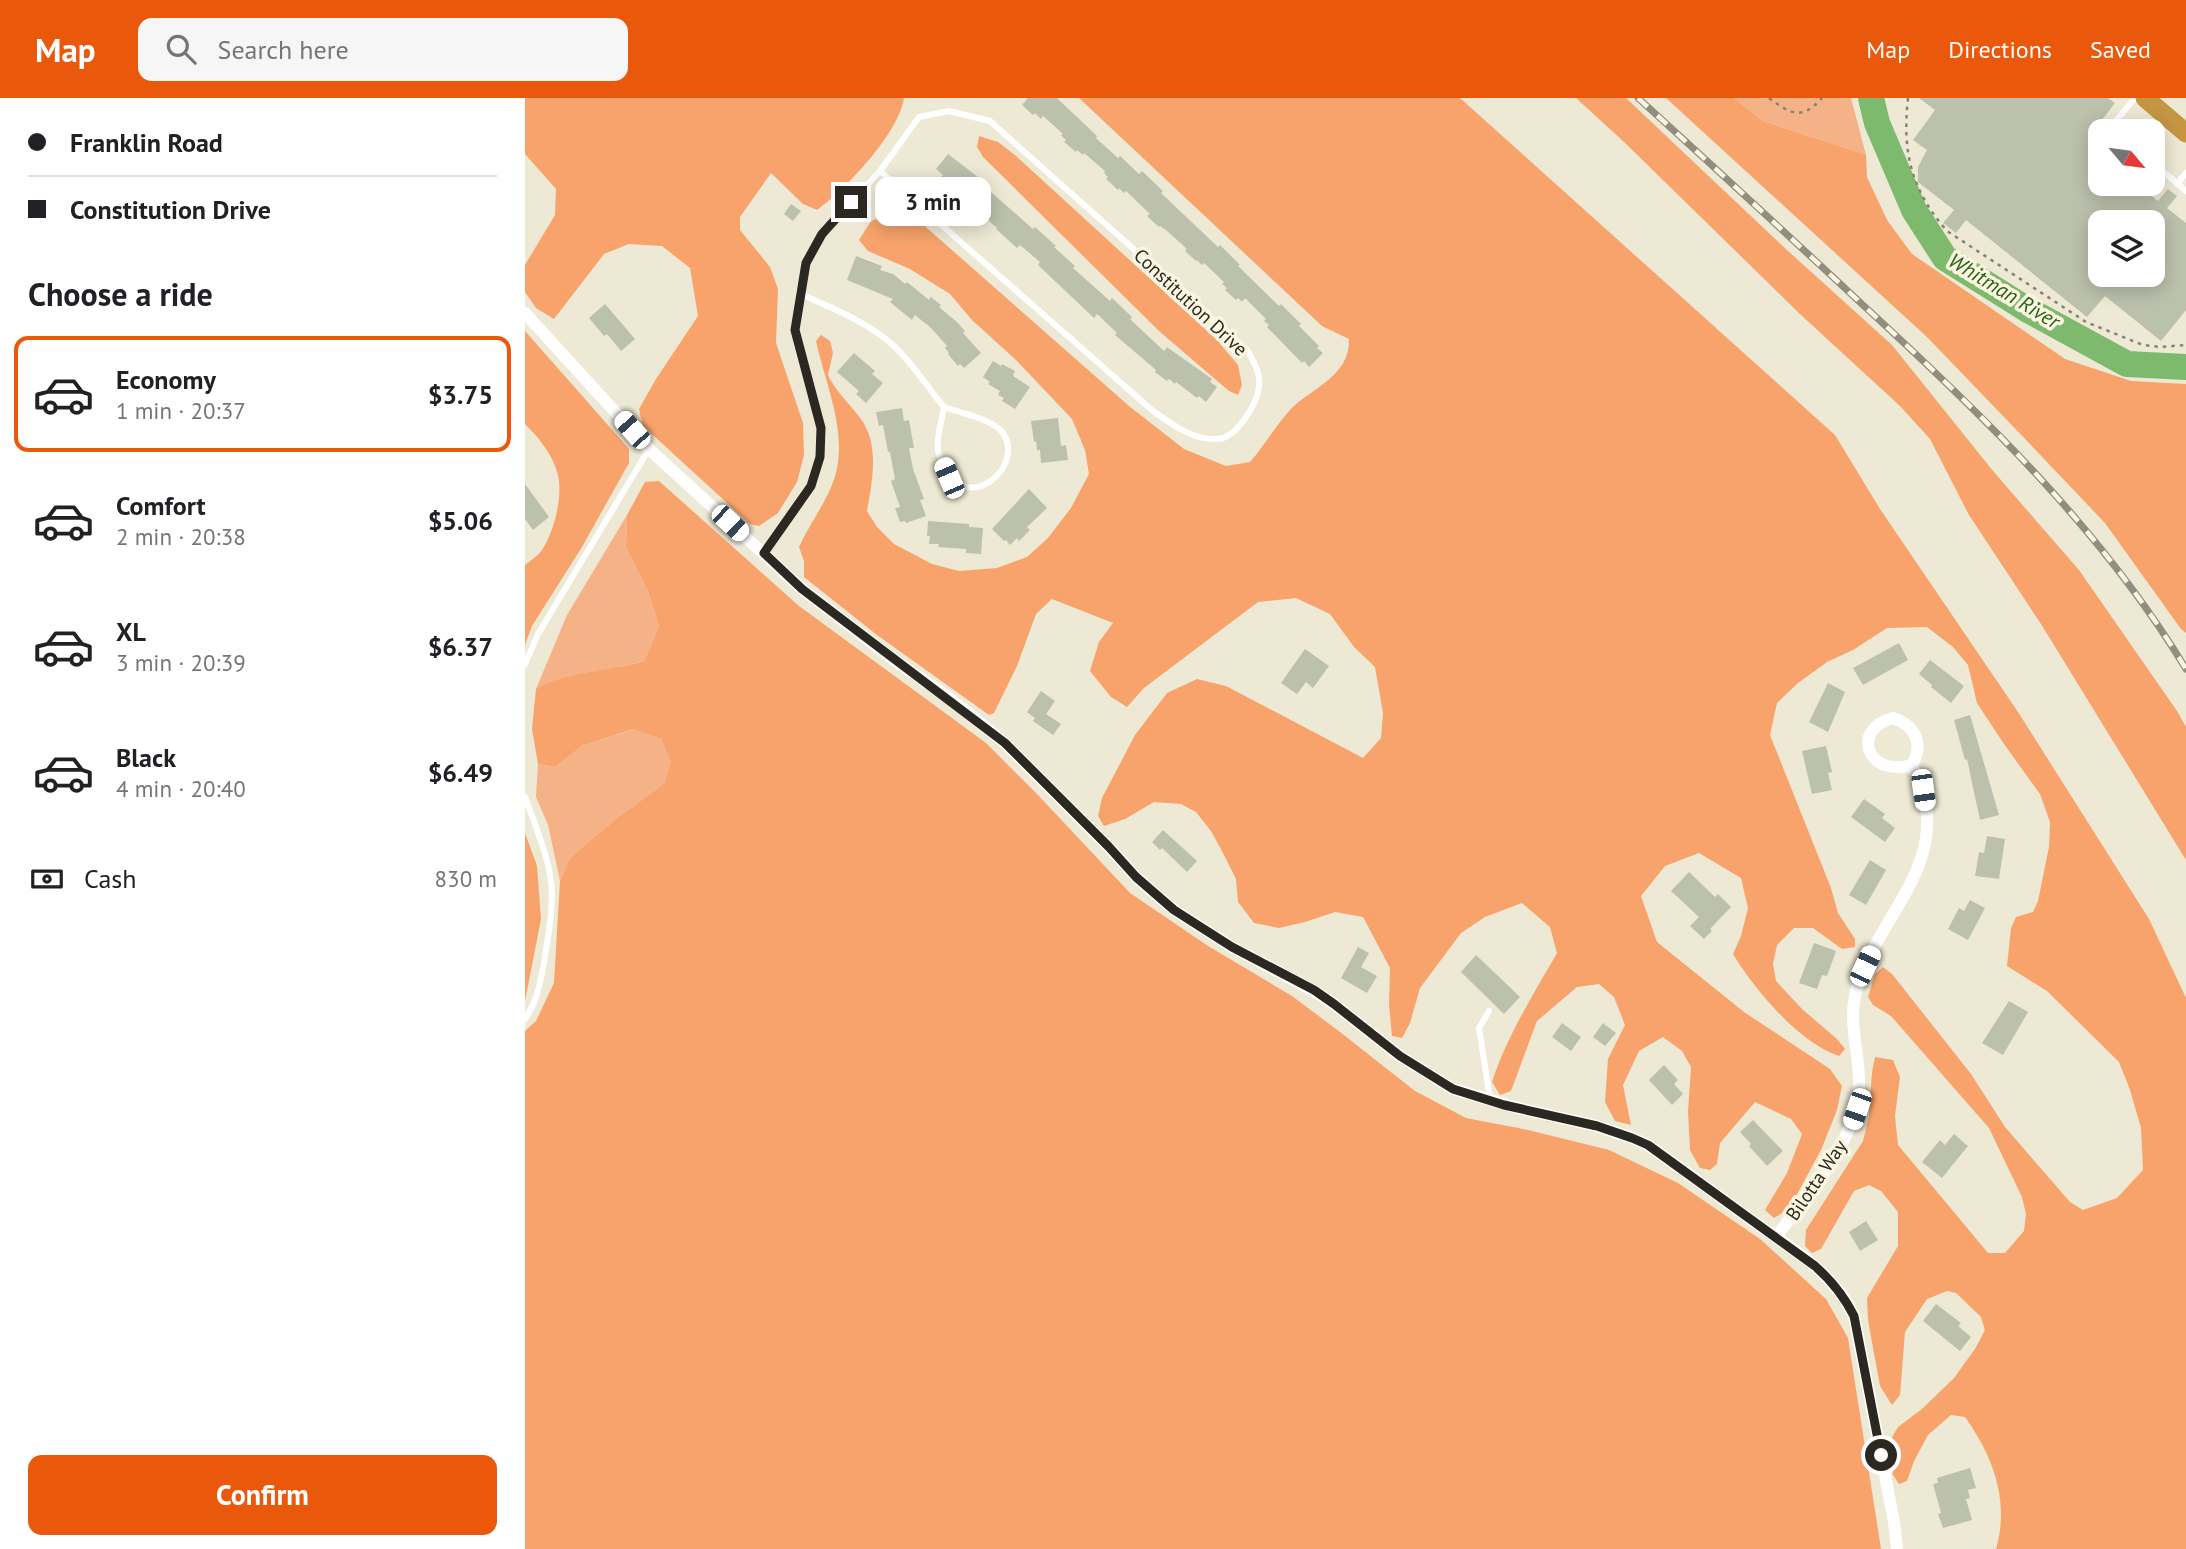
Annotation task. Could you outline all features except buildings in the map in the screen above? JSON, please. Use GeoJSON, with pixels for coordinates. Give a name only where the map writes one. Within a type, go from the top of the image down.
{"type":"FeatureCollection","features":[{"type":"Feature","properties":{"kind":"highway"},"geometry":{"type":"LineString","coordinates":[[2145,98],[2186,133]]}},
{"type":"Feature","properties":{"kind":"street"},"geometry":{"type":"LineString","coordinates":[[525,313],[649,449],[802,589],[1005,743],[1136,877],[1174,910],[1232,947],[1314,990],[1400,1056],[1444,1084],[1490,1101],[1597,1126],[1639,1140],[1829,1278],[1854,1316],[1897,1549]]}},
{"type":"Feature","properties":{"kind":"street","name":"Bilotta Way"},"geometry":{"type":"LineString","coordinates":[[1893,718],[1901,720],[1912,730],[1919,745],[1912,765],[1892,768],[1878,762],[1868,746],[1868,739],[1877,725],[1893,718]]}},
{"type":"Feature","properties":{"kind":"street","name":"Bilotta Way"},"geometry":{"type":"LineString","coordinates":[[1776,1237],[1839,1150],[1857,1109],[1859,1078],[1852,1028],[1853,1003],[1859,979],[1919,865],[1928,834],[1923,790],[1912,765]]}},
{"type":"Feature","properties":{"kind":"lane"},"geometry":{"type":"LineString","coordinates":[[2117,119],[2134,98]]}},
{"type":"Feature","properties":{"kind":"lane","name":"Constitution Drive"},"geometry":{"type":"LineString","coordinates":[[764,553],[811,486],[820,457],[821,428],[795,330],[806,263],[822,234],[880,171],[919,117],[949,111],[990,121],[1248,351],[1258,371],[1259,386],[1255,405],[1237,429],[1221,440],[1186,433],[1153,411],[880,171]]}},
{"type":"Feature","properties":{"kind":"lane"},"geometry":{"type":"LineString","coordinates":[[2177,184],[2186,173]]}},
{"type":"Feature","properties":{"kind":"lane"},"geometry":{"type":"LineString","coordinates":[[2165,174],[2186,191]]}},
{"type":"Feature","properties":{"kind":"lane"},"geometry":{"type":"LineString","coordinates":[[799,293],[879,334],[896,348],[944,407],[992,424],[1003,433],[1007,446],[1005,466],[994,480],[980,487],[965,487],[949,478],[938,451],[944,407]]}},
{"type":"Feature","properties":{"kind":"lane"},"geometry":{"type":"LineString","coordinates":[[525,664],[538,635],[649,449]]}},
{"type":"Feature","properties":{"kind":"lane"},"geometry":{"type":"LineString","coordinates":[[525,797],[545,853],[551,883],[550,923],[539,990],[533,1008],[525,1019]]}},
{"type":"Feature","properties":{"kind":"lane"},"geometry":{"type":"LineString","coordinates":[[1489,1011],[1479,1028],[1490,1101]]}},
{"type":"Feature","properties":{"kind":"path"},"geometry":{"type":"LineString","coordinates":[[1769,98],[1787,112],[1800,114],[1814,107],[1822,98]]}},
{"type":"Feature","properties":{"kind":"path"},"geometry":{"type":"LineString","coordinates":[[1908,98],[1905,123],[1915,183],[1947,231],[2086,322],[2144,345],[2186,345]]}},
{"type":"Feature","properties":{"kind":"shaded area"},"geometry":{"type":"Polygon","coordinates":[[[525,98],[904,98],[900,112],[882,144],[856,175],[817,210],[803,204],[771,173],[740,217],[740,230],[770,267],[778,289],[776,343],[803,423],[804,455],[797,482],[778,513],[759,526],[750,524],[643,426],[639,409],[698,316],[690,268],[662,246],[629,244],[604,254],[554,319],[536,308],[525,292],[525,265],[555,215],[556,189],[525,154],[525,98]]]}},
{"type":"Feature","properties":{"kind":"shaded area"},"geometry":{"type":"Polygon","coordinates":[[[1079,98],[1460,98],[1835,435],[1880,509],[2018,712],[2149,919],[2186,998],[2186,1549],[1996,1549],[2000,1531],[2000,1496],[1984,1447],[1965,1417],[1951,1415],[1928,1435],[1907,1481],[1899,1484],[1893,1475],[1888,1444],[1898,1427],[1922,1409],[1954,1378],[1985,1330],[1981,1317],[1956,1293],[1947,1291],[1927,1299],[1905,1332],[1900,1395],[1892,1405],[1880,1386],[1868,1320],[1867,1298],[1898,1246],[1898,1212],[1881,1191],[1869,1185],[1854,1191],[1821,1249],[1812,1253],[1805,1246],[1806,1230],[1863,1141],[1869,1116],[1875,1057],[1893,1060],[1900,1077],[1895,1116],[1898,1145],[1988,1253],[2005,1253],[2024,1231],[2026,1214],[2022,1197],[1989,1128],[1891,1016],[1873,1005],[1868,997],[1875,974],[1883,967],[1892,974],[1971,1074],[2005,1127],[2070,1202],[2083,1210],[2117,1198],[2143,1170],[2141,1128],[2119,1062],[2047,991],[2007,966],[2011,928],[2016,917],[2033,912],[2038,901],[2049,847],[2050,822],[2040,794],[1977,703],[1968,665],[1953,647],[1927,627],[1887,628],[1853,650],[1827,662],[1798,683],[1777,703],[1770,735],[1831,888],[1838,913],[1855,939],[1855,947],[1842,949],[1813,928],[1794,928],[1777,945],[1773,964],[1776,981],[1802,1009],[1837,1039],[1845,1049],[1839,1056],[1809,1040],[1793,1027],[1765,998],[1733,954],[1748,908],[1741,878],[1699,853],[1665,866],[1641,896],[1657,942],[1744,1012],[1830,1069],[1842,1086],[1837,1110],[1821,1150],[1789,1209],[1774,1218],[1765,1210],[1787,1173],[1802,1134],[1791,1119],[1755,1102],[1720,1143],[1717,1164],[1710,1170],[1700,1168],[1690,1150],[1688,1112],[1691,1067],[1682,1051],[1663,1037],[1639,1051],[1623,1085],[1631,1125],[1615,1121],[1605,1102],[1608,1059],[1625,1025],[1614,997],[1599,984],[1577,987],[1537,1021],[1511,1091],[1500,1095],[1492,1082],[1498,1065],[1521,1016],[1557,953],[1550,927],[1522,903],[1485,917],[1461,933],[1420,988],[1410,1023],[1402,1038],[1392,1036],[1390,968],[1363,917],[1335,912],[1279,928],[1254,923],[1238,902],[1236,879],[1211,831],[1196,812],[1181,804],[1154,802],[1125,819],[1104,826],[1098,816],[1102,798],[1135,735],[1167,693],[1197,679],[1226,686],[1363,758],[1381,738],[1383,713],[1375,667],[1354,647],[1330,614],[1296,598],[1258,602],[1144,688],[1127,707],[1111,697],[1090,671],[1099,642],[1113,623],[1052,599],[1036,614],[1017,666],[994,713],[989,715],[877,635],[804,577],[804,561],[799,547],[832,485],[839,449],[835,413],[816,341],[821,335],[830,341],[833,353],[828,375],[861,419],[871,441],[873,464],[867,511],[877,527],[894,544],[932,564],[959,571],[997,568],[1027,557],[1048,538],[1071,508],[1089,474],[1085,450],[1072,419],[1017,361],[972,320],[950,294],[910,269],[868,251],[859,240],[871,221],[897,212],[911,214],[1129,406],[1184,449],[1226,466],[1250,462],[1289,411],[1331,378],[1344,361],[1349,339],[1322,326],[1079,98]]]}},
{"type":"Feature","properties":{"kind":"shaded area"},"geometry":{"type":"Polygon","coordinates":[[[1576,98],[1626,98],[1892,345],[1993,471],[2079,570],[2186,727],[2186,860],[2041,624],[1969,515],[1930,439],[1900,406],[1801,315],[1576,98]]]}},
{"type":"Feature","properties":{"kind":"shaded area"},"geometry":{"type":"Polygon","coordinates":[[[1666,98],[1734,98],[1763,121],[1866,155],[1867,177],[1887,220],[1912,254],[2065,359],[2131,381],[2186,384],[2186,633],[2105,523],[1927,337],[1666,98]]]}},
{"type":"Feature","properties":{"kind":"shaded area"},"geometry":{"type":"Polygon","coordinates":[[[1734,98],[1851,98],[1866,155],[1763,121],[1734,98]]]}},
{"type":"Feature","properties":{"kind":"shaded area"},"geometry":{"type":"Polygon","coordinates":[[[979,136],[998,142],[1016,156],[1217,340],[1238,365],[1242,385],[1238,395],[1229,391],[1159,331],[983,157],[977,147],[979,136]]]}},
{"type":"Feature","properties":{"kind":"shaded area"},"geometry":{"type":"Polygon","coordinates":[[[525,331],[629,449],[629,463],[582,547],[532,626],[525,645],[525,565],[542,550],[554,524],[559,484],[553,461],[525,424],[525,331]]]}},
{"type":"Feature","properties":{"kind":"shaded area"},"geometry":{"type":"Polygon","coordinates":[[[659,481],[799,606],[986,743],[1130,893],[1208,946],[1292,996],[1415,1091],[1466,1118],[1609,1150],[1678,1183],[1760,1239],[1826,1299],[1848,1338],[1881,1549],[525,1549],[525,1031],[536,1021],[554,983],[560,881],[570,858],[617,818],[665,783],[671,761],[661,739],[633,729],[582,746],[555,767],[538,764],[532,729],[536,689],[575,675],[644,661],[659,626],[648,591],[626,547],[627,515],[645,482],[659,481]]]}},
{"type":"Feature","properties":{"kind":"shaded area"},"geometry":{"type":"Polygon","coordinates":[[[627,515],[626,547],[648,591],[659,626],[644,661],[536,689],[567,615],[627,515]]]}},
{"type":"Feature","properties":{"kind":"shaded area"},"geometry":{"type":"Polygon","coordinates":[[[634,729],[661,739],[672,761],[665,783],[617,818],[570,858],[560,881],[548,825],[536,797],[538,764],[555,767],[582,746],[634,729]]]}},
{"type":"Feature","properties":{"kind":"shaded area"},"geometry":{"type":"Polygon","coordinates":[[[525,833],[537,866],[541,919],[525,1001],[525,833]]]}},
{"type":"Feature","properties":{"kind":"waterway","name":"Whitman River"},"geometry":{"type":"LineString","coordinates":[[1871,98],[1877,123],[1914,210],[1945,258],[2028,310],[2127,364],[2186,367]]}},
{"type":"Feature","properties":{"kind":"railway"},"geometry":{"type":"LineString","coordinates":[[1638,98],[1909,347],[1996,433],[2079,522],[2117,569],[2186,669]]}},
{"type":"Feature","properties":{"kind":"route"},"geometry":{"type":"LineString","coordinates":[[851,202],[822,234],[806,263],[799,293],[795,330],[821,428],[820,457],[811,486],[764,553],[802,589],[987,727],[1023,760],[1136,877],[1174,910],[1232,947],[1314,990],[1400,1056],[1453,1089],[1504,1105],[1597,1126],[1639,1140],[1815,1266],[1833,1283],[1854,1316],[1881,1455]]}}]}
